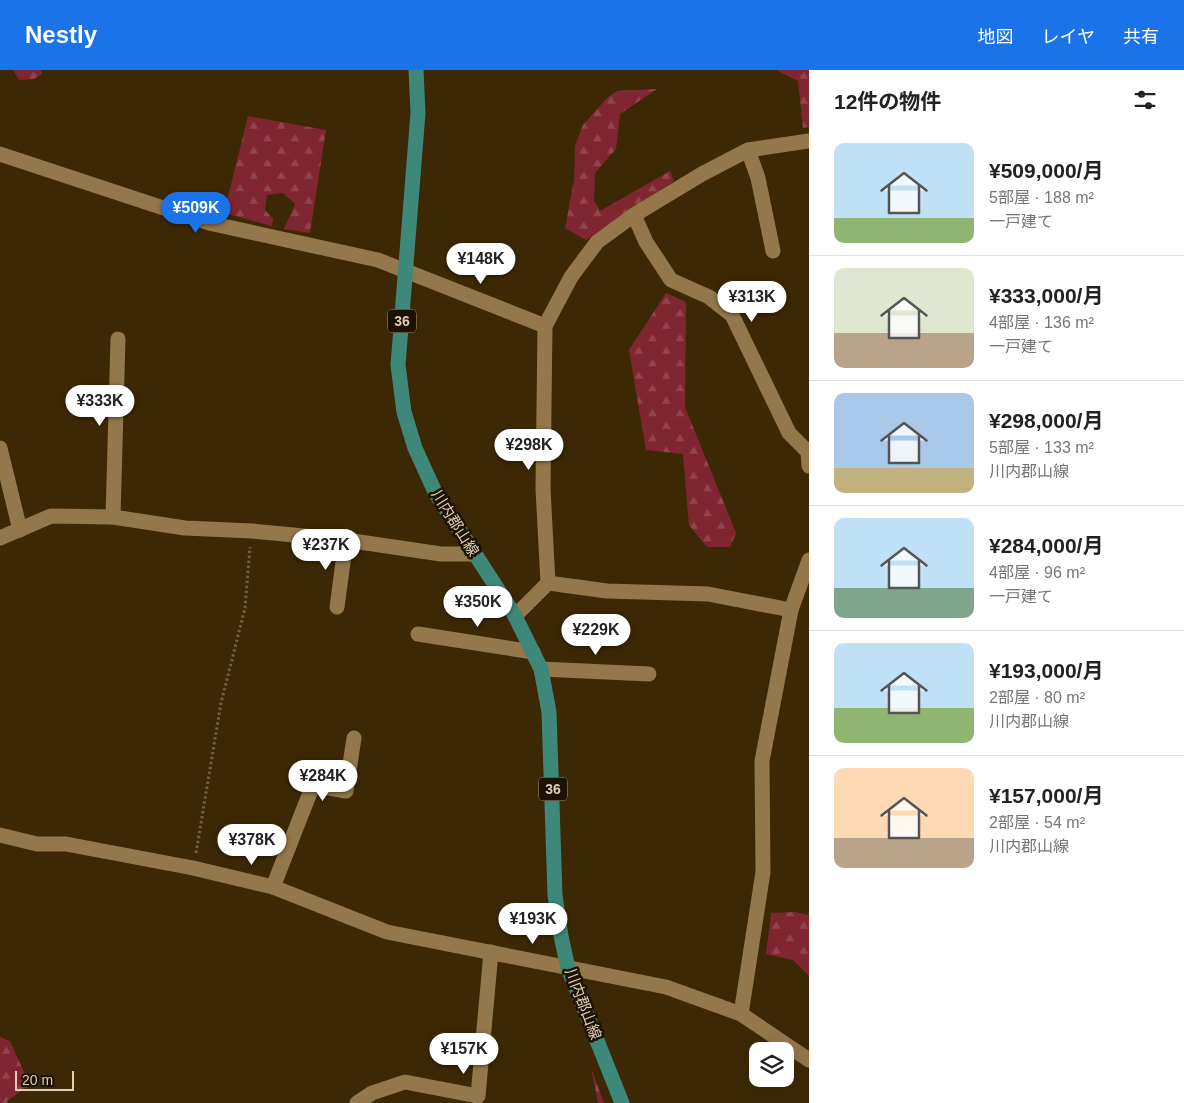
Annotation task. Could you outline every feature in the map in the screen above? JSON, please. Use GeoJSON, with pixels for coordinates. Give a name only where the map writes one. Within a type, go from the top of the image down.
{"type":"FeatureCollection","features":[{"type":"Feature","properties":{"kind":"main road","name":"川内郡山線"},"geometry":{"type":"LineString","coordinates":[[416,70],[418,113],[398,365],[404,412],[415,448],[435,492],[514,616],[541,669],[549,712],[555,895],[561,936],[568,968],[622,1103]]}},
{"type":"Feature","properties":{"kind":"street"},"geometry":{"type":"LineString","coordinates":[[514,616],[548,583],[543,489],[545,326],[571,277],[597,242],[634,215],[748,150],[809,141]]}},
{"type":"Feature","properties":{"kind":"street"},"geometry":{"type":"LineString","coordinates":[[748,150],[758,178],[774,251]]}},
{"type":"Feature","properties":{"kind":"street"},"geometry":{"type":"LineString","coordinates":[[0,154],[209,223],[378,260],[545,326]]}},
{"type":"Feature","properties":{"kind":"street"},"geometry":{"type":"LineString","coordinates":[[634,215],[646,242],[671,280],[709,297],[732,314],[789,433],[809,457]]}},
{"type":"Feature","properties":{"kind":"street"},"geometry":{"type":"LineString","coordinates":[[113,517],[118,339]]}},
{"type":"Feature","properties":{"kind":"street"},"geometry":{"type":"LineString","coordinates":[[0,448],[20,530]]}},
{"type":"Feature","properties":{"kind":"street"},"geometry":{"type":"LineString","coordinates":[[0,538],[52,516],[113,517],[186,528],[252,531],[346,540],[441,554],[474,554]]}},
{"type":"Feature","properties":{"kind":"street"},"geometry":{"type":"LineString","coordinates":[[337,607],[346,540]]}},
{"type":"Feature","properties":{"kind":"street"},"geometry":{"type":"LineString","coordinates":[[741,1014],[763,872],[762,761],[791,610],[809,560]]}},
{"type":"Feature","properties":{"kind":"street"},"geometry":{"type":"LineString","coordinates":[[548,583],[608,591],[708,594],[791,610]]}},
{"type":"Feature","properties":{"kind":"street"},"geometry":{"type":"LineString","coordinates":[[418,634],[533,652]]}},
{"type":"Feature","properties":{"kind":"street"},"geometry":{"type":"LineString","coordinates":[[541,669],[650,674]]}},
{"type":"Feature","properties":{"kind":"street"},"geometry":{"type":"LineString","coordinates":[[273,887],[313,785],[346,791],[354,738]]}},
{"type":"Feature","properties":{"kind":"street"},"geometry":{"type":"LineString","coordinates":[[0,835],[37,844],[66,844],[193,868],[273,887],[388,932],[666,987],[741,1014],[809,1060]]}},
{"type":"Feature","properties":{"kind":"street"},"geometry":{"type":"LineString","coordinates":[[357,1103],[372,1093],[405,1082],[477,1100],[491,952]]}},
{"type":"Feature","properties":{"kind":"path"},"geometry":{"type":"LineString","coordinates":[[193,868],[222,703],[244,608],[252,531]]}},
{"type":"Feature","properties":{"kind":"green space"},"geometry":{"type":"Polygon","coordinates":[[[13,70],[41,70],[42,74],[34,79],[19,80],[13,70]]]}},
{"type":"Feature","properties":{"kind":"green space"},"geometry":{"type":"Polygon","coordinates":[[[776,70],[809,70],[809,127],[803,128],[798,81],[776,70]]]}},
{"type":"Feature","properties":{"kind":"green space"},"geometry":{"type":"Polygon","coordinates":[[[657,89],[620,114],[616,149],[595,173],[594,200],[600,211],[670,171],[674,181],[586,240],[565,228],[574,180],[575,146],[583,125],[607,98],[617,91],[657,89]]]}},
{"type":"Feature","properties":{"kind":"green space"},"geometry":{"type":"Polygon","coordinates":[[[248,116],[326,130],[310,233],[284,229],[295,204],[283,193],[267,195],[265,210],[273,219],[272,226],[224,213],[248,116]]]}},
{"type":"Feature","properties":{"kind":"green space"},"geometry":{"type":"Polygon","coordinates":[[[666,293],[686,302],[685,407],[736,533],[730,547],[707,547],[689,525],[683,454],[646,450],[629,350],[666,293]]]}},
{"type":"Feature","properties":{"kind":"green space"},"geometry":{"type":"Polygon","coordinates":[[[795,912],[809,915],[809,976],[793,960],[766,954],[771,913],[795,912]]]}},
{"type":"Feature","properties":{"kind":"green space"},"geometry":{"type":"Polygon","coordinates":[[[0,1037],[10,1041],[30,1085],[7,1101],[8,1103],[0,1103],[0,1037]]]}},
{"type":"Feature","properties":{"kind":"green space"},"geometry":{"type":"Polygon","coordinates":[[[591,1068],[604,1103],[598,1103],[591,1068]]]}}]}
